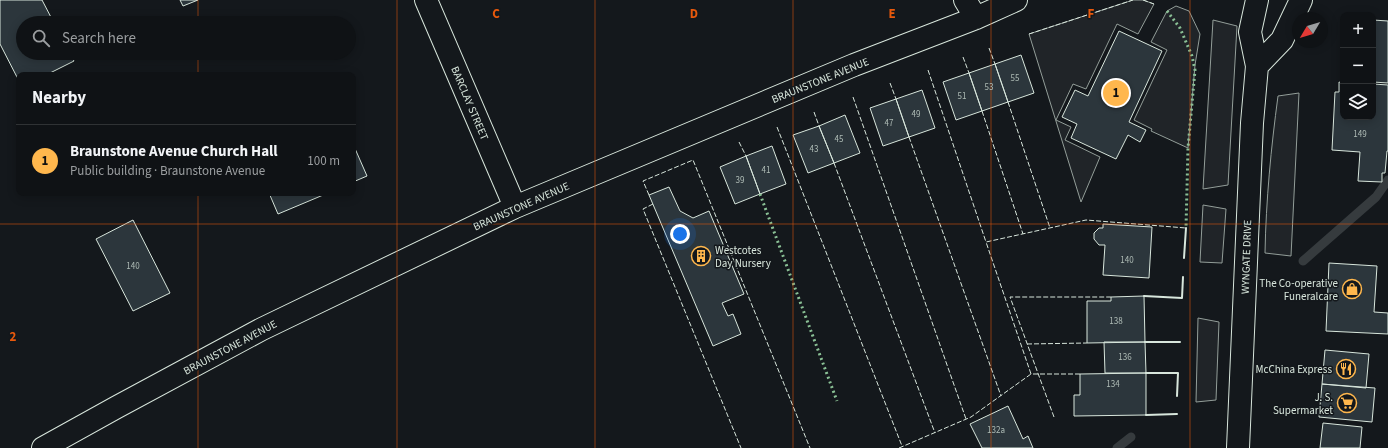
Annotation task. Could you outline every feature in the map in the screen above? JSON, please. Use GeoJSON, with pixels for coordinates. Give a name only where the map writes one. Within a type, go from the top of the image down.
{"type":"FeatureCollection","features":[{"type":"Feature","properties":{"kind":"street","name":"BARCLAY STREET"},"geometry":{"type":"LineString","coordinates":[[426,0],[515,207]]}},
{"type":"Feature","properties":{"kind":"street"},"geometry":{"type":"LineString","coordinates":[[965,0],[976,18]]}},
{"type":"Feature","properties":{"kind":"street","name":"BRAUNSTONE AVENUE"},"geometry":{"type":"LineString","coordinates":[[43,448],[262,329],[515,207],[854,65],[976,18],[1016,0]]}},
{"type":"Feature","properties":{"kind":"street","name":"WYNGATE DRIVE"},"geometry":{"type":"LineString","coordinates":[[1238,448],[1252,123],[1257,66],[1250,32],[1257,0]]}},
{"type":"Feature","properties":{"kind":"street"},"geometry":{"type":"LineString","coordinates":[[1257,66],[1282,40],[1301,0]]}},
{"type":"Feature","properties":{"kind":"shaded area"},"geometry":{"type":"Polygon","coordinates":[[[1133,0],[1143,0],[1154,4],[1138,34],[1117,24],[1086,89],[1073,84],[1056,120],[1071,127],[1065,140],[1100,157],[1081,202],[1029,34],[1133,0]]]}},
{"type":"Feature","properties":{"kind":"shaded area"},"geometry":{"type":"Polygon","coordinates":[[[1176,6],[1189,11],[1200,34],[1195,65],[1188,148],[1151,131],[1152,129],[1134,120],[1167,50],[1151,42],[1167,11],[1176,6]]]}},
{"type":"Feature","properties":{"kind":"shaded area"},"geometry":{"type":"Polygon","coordinates":[[[1213,20],[1237,26],[1228,185],[1203,189],[1213,20]]]}},
{"type":"Feature","properties":{"kind":"shaded area"},"geometry":{"type":"Polygon","coordinates":[[[1299,93],[1291,256],[1265,253],[1269,174],[1278,96],[1299,93]]]}},
{"type":"Feature","properties":{"kind":"shaded area"},"geometry":{"type":"Polygon","coordinates":[[[1203,205],[1226,209],[1222,263],[1200,262],[1203,205]]]}},
{"type":"Feature","properties":{"kind":"shaded area"},"geometry":{"type":"Polygon","coordinates":[[[1198,318],[1219,322],[1216,400],[1196,402],[1198,318]]]}},
{"type":"Feature","properties":{"kind":"building"},"geometry":{"type":"Polygon","coordinates":[[[0,0],[42,0],[50,16],[16,16],[16,60],[74,61],[52,72],[16,72],[16,75],[0,44],[0,0]]]}},
{"type":"Feature","properties":{"kind":"building"},"geometry":{"type":"Polygon","coordinates":[[[180,0],[198,0],[183,6],[180,0]]]}},
{"type":"Feature","properties":{"kind":"building"},"geometry":{"type":"Polygon","coordinates":[[[1376,20],[1388,21],[1388,83],[1376,82],[1376,20]]]}},
{"type":"Feature","properties":{"kind":"building"},"geometry":{"type":"Polygon","coordinates":[[[1119,31],[1162,51],[1129,122],[1146,130],[1140,142],[1128,135],[1116,159],[1071,138],[1077,124],[1062,117],[1075,90],[1088,96],[1119,31]]]}},
{"type":"Feature","properties":{"kind":"building"},"geometry":{"type":"Polygon","coordinates":[[[1021,55],[1034,93],[1008,102],[995,64],[1021,55]]]}},
{"type":"Feature","properties":{"kind":"building"},"geometry":{"type":"Polygon","coordinates":[[[995,64],[1008,102],[982,111],[969,73],[995,64]]]}},
{"type":"Feature","properties":{"kind":"building"},"geometry":{"type":"Polygon","coordinates":[[[969,73],[982,111],[956,120],[943,82],[969,73]]]}},
{"type":"Feature","properties":{"kind":"building"},"geometry":{"type":"Polygon","coordinates":[[[1339,82],[1340,120],[1376,120],[1376,84],[1388,85],[1388,151],[1385,173],[1382,173],[1382,182],[1358,181],[1360,152],[1332,150],[1335,92],[1339,92],[1339,82]]]}},
{"type":"Feature","properties":{"kind":"building"},"geometry":{"type":"Polygon","coordinates":[[[922,90],[935,128],[909,137],[896,99],[922,90]]]}},
{"type":"Feature","properties":{"kind":"building"},"geometry":{"type":"Polygon","coordinates":[[[896,99],[909,137],[883,146],[870,108],[896,99]]]}},
{"type":"Feature","properties":{"kind":"building"},"geometry":{"type":"Polygon","coordinates":[[[845,115],[860,153],[834,163],[819,126],[845,115]]]}},
{"type":"Feature","properties":{"kind":"building"},"geometry":{"type":"Polygon","coordinates":[[[819,126],[834,163],[808,173],[793,135],[819,126]]]}},
{"type":"Feature","properties":{"kind":"building"},"geometry":{"type":"Polygon","coordinates":[[[772,146],[786,184],[760,194],[746,156],[772,146]]]}},
{"type":"Feature","properties":{"kind":"building"},"geometry":{"type":"Polygon","coordinates":[[[356,151],[367,176],[356,181],[356,151]]]}},
{"type":"Feature","properties":{"kind":"building"},"geometry":{"type":"Polygon","coordinates":[[[746,156],[760,194],[735,204],[720,167],[746,156]]]}},
{"type":"Feature","properties":{"kind":"building","name":"Westcotes Day Nursery"},"geometry":{"type":"Polygon","coordinates":[[[669,187],[680,211],[693,218],[709,211],[744,294],[722,303],[728,316],[733,314],[741,334],[713,346],[649,195],[669,187]]]}},
{"type":"Feature","properties":{"kind":"building"},"geometry":{"type":"Polygon","coordinates":[[[270,196],[321,196],[278,214],[270,196]]]}},
{"type":"Feature","properties":{"kind":"building"},"geometry":{"type":"Polygon","coordinates":[[[133,220],[170,293],[133,311],[96,239],[133,220]]]}},
{"type":"Feature","properties":{"kind":"building"},"geometry":{"type":"Polygon","coordinates":[[[1103,224],[1152,227],[1149,278],[1103,275],[1105,245],[1099,245],[1094,239],[1094,233],[1099,228],[1103,228],[1103,224]]]}},
{"type":"Feature","properties":{"kind":"building","name":"The Co-operative Funeralcare"},"geometry":{"type":"Polygon","coordinates":[[[1329,263],[1377,266],[1374,312],[1388,313],[1388,334],[1326,331],[1329,263]]]}},
{"type":"Feature","properties":{"kind":"building"},"geometry":{"type":"Polygon","coordinates":[[[1144,296],[1145,342],[1087,343],[1087,301],[1111,301],[1111,297],[1144,296]]]}},
{"type":"Feature","properties":{"kind":"building"},"geometry":{"type":"Polygon","coordinates":[[[1104,342],[1145,342],[1146,373],[1105,373],[1104,342]]]}},
{"type":"Feature","properties":{"kind":"building","name":"McChina Express"},"geometry":{"type":"Polygon","coordinates":[[[1325,350],[1369,354],[1366,388],[1322,384],[1325,350]]]}},
{"type":"Feature","properties":{"kind":"building"},"geometry":{"type":"Polygon","coordinates":[[[1146,373],[1146,415],[1074,416],[1074,395],[1080,395],[1080,374],[1146,373]]]}},
{"type":"Feature","properties":{"kind":"building","name":"J. S. Supermarket"},"geometry":{"type":"Polygon","coordinates":[[[1322,384],[1375,388],[1372,422],[1319,417],[1322,384]]]}},
{"type":"Feature","properties":{"kind":"building"},"geometry":{"type":"Polygon","coordinates":[[[1008,406],[1023,439],[1028,436],[1033,448],[982,448],[970,424],[1008,406]]]}},
{"type":"Feature","properties":{"kind":"building"},"geometry":{"type":"Polygon","coordinates":[[[1323,423],[1362,427],[1360,448],[1320,448],[1323,423]]]}},
{"type":"Feature","properties":{"kind":"waterway"},"geometry":{"type":"LineString","coordinates":[[1303,261],[1376,197],[1388,180]]}},
{"type":"Feature","properties":{"kind":"waterway"},"geometry":{"type":"LineString","coordinates":[[1117,448],[1131,437]]}},
{"type":"Feature","properties":{"kind":"hedge"},"geometry":{"type":"LineString","coordinates":[[1167,11],[1180,28],[1192,56],[1195,70],[1188,148],[1186,228]]}},
{"type":"Feature","properties":{"kind":"hedge"},"geometry":{"type":"LineString","coordinates":[[760,194],[837,401]]}},
{"type":"Feature","properties":{"kind":"fence"},"geometry":{"type":"LineString","coordinates":[[1029,34],[1133,0]]}},
{"type":"Feature","properties":{"kind":"fence"},"geometry":{"type":"LineString","coordinates":[[1143,0],[1154,4]]}},
{"type":"Feature","properties":{"kind":"fence"},"geometry":{"type":"LineString","coordinates":[[989,48],[995,64]]}},
{"type":"Feature","properties":{"kind":"fence"},"geometry":{"type":"LineString","coordinates":[[963,57],[969,73]]}},
{"type":"Feature","properties":{"kind":"fence"},"geometry":{"type":"LineString","coordinates":[[928,70],[986,242]]}},
{"type":"Feature","properties":{"kind":"fence"},"geometry":{"type":"LineString","coordinates":[[890,83],[896,99]]}},
{"type":"Feature","properties":{"kind":"fence"},"geometry":{"type":"LineString","coordinates":[[853,97],[966,419]]}},
{"type":"Feature","properties":{"kind":"fence"},"geometry":{"type":"LineString","coordinates":[[1008,102],[1050,228]]}},
{"type":"Feature","properties":{"kind":"fence"},"geometry":{"type":"LineString","coordinates":[[982,111],[1023,234]]}},
{"type":"Feature","properties":{"kind":"fence"},"geometry":{"type":"LineString","coordinates":[[814,112],[819,126]]}},
{"type":"Feature","properties":{"kind":"fence"},"geometry":{"type":"LineString","coordinates":[[777,127],[902,446]]}},
{"type":"Feature","properties":{"kind":"fence"},"geometry":{"type":"LineString","coordinates":[[909,137],[1001,396]]}},
{"type":"Feature","properties":{"kind":"fence"},"geometry":{"type":"LineString","coordinates":[[739,142],[746,156]]}},
{"type":"Feature","properties":{"kind":"fence"},"geometry":{"type":"LineString","coordinates":[[649,195],[643,181],[693,160],[810,448]]}},
{"type":"Feature","properties":{"kind":"fence"},"geometry":{"type":"LineString","coordinates":[[834,163],[935,433]]}},
{"type":"Feature","properties":{"kind":"fence"},"geometry":{"type":"LineString","coordinates":[[653,204],[643,209],[741,448]]}},
{"type":"Feature","properties":{"kind":"fence"},"geometry":{"type":"LineString","coordinates":[[1080,374],[1031,374],[986,242],[1086,220],[1186,228]]}},
{"type":"Feature","properties":{"kind":"fence"},"geometry":{"type":"LineString","coordinates":[[1054,417],[1010,297],[1111,297]]}},
{"type":"Feature","properties":{"kind":"fence"},"geometry":{"type":"LineString","coordinates":[[1027,344],[1087,343]]}},
{"type":"Feature","properties":{"kind":"fence"},"geometry":{"type":"LineString","coordinates":[[899,448],[971,417],[1031,374]]}},
{"type":"Feature","properties":{"kind":"wall"},"geometry":{"type":"LineString","coordinates":[[1184,258],[1186,228]]}},
{"type":"Feature","properties":{"kind":"wall"},"geometry":{"type":"LineString","coordinates":[[1144,296],[1182,298],[1183,277]]}},
{"type":"Feature","properties":{"kind":"wall"},"geometry":{"type":"LineString","coordinates":[[1145,342],[1180,342]]}},
{"type":"Feature","properties":{"kind":"wall"},"geometry":{"type":"LineString","coordinates":[[1146,373],[1178,373],[1177,396]]}},
{"type":"Feature","properties":{"kind":"wall"},"geometry":{"type":"LineString","coordinates":[[1146,415],[1177,414]]}},
{"type":"Feature","properties":{"kind":"place","name":"Braunstone Avenue Church Hall"},"geometry":{"type":"Point","coordinates":[1116,93]}},
{"type":"Feature","properties":{"kind":"place","name":"Westcotes Day Nursery"},"geometry":{"type":"Point","coordinates":[701,256]}},
{"type":"Feature","properties":{"kind":"place","name":"The Co-operative Funeralcare"},"geometry":{"type":"Point","coordinates":[1352,289]}},
{"type":"Feature","properties":{"kind":"place","name":"McChina Express"},"geometry":{"type":"Point","coordinates":[1346,369]}},
{"type":"Feature","properties":{"kind":"place","name":"J. S. Supermarket"},"geometry":{"type":"Point","coordinates":[1347,403]}}]}
